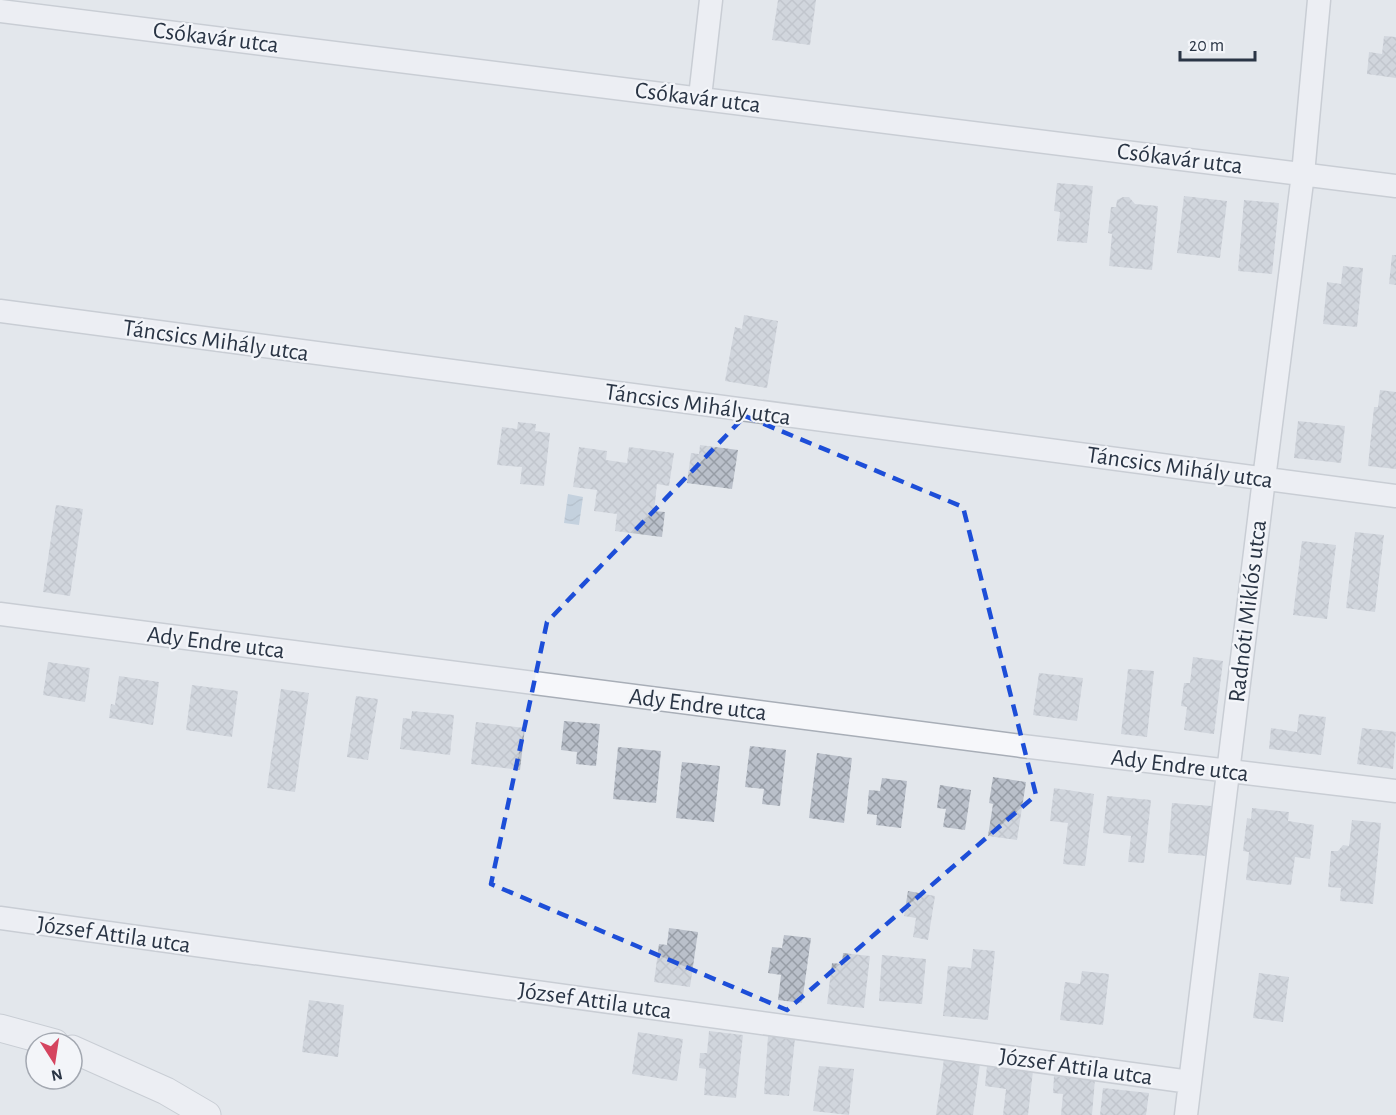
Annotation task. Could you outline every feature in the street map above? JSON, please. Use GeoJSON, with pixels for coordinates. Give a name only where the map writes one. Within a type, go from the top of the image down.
{"type":"FeatureCollection","features":[{"type":"Feature","properties":{"kind":"street"},"geometry":{"type":"LineString","coordinates":[[700,97],[711,0]]}},
{"type":"Feature","properties":{"kind":"street","name":"Radnóti Miklós utca"},"geometry":{"type":"LineString","coordinates":[[1186,1115],[1304,174],[1319,0]]}},
{"type":"Feature","properties":{"kind":"street","name":"Csókavár utca"},"geometry":{"type":"LineString","coordinates":[[0,11],[1396,186]]}},
{"type":"Feature","properties":{"kind":"street","name":"Táncsics Mihály utca"},"geometry":{"type":"LineString","coordinates":[[0,311],[1396,496]]}},
{"type":"Feature","properties":{"kind":"street","name":"Ady Endre utca"},"geometry":{"type":"LineString","coordinates":[[0,614],[1022,746],[1396,791]]}},
{"type":"Feature","properties":{"kind":"street","name":"József Attila utca"},"geometry":{"type":"LineString","coordinates":[[0,918],[1190,1082]]}},
{"type":"Feature","properties":{"kind":"street"},"geometry":{"type":"LineString","coordinates":[[0,1028],[24,1034]]}},
{"type":"Feature","properties":{"kind":"street"},"geometry":{"type":"LineString","coordinates":[[84,1054],[166,1091],[207,1115]]}},
{"type":"Feature","properties":{"kind":"highlighted area"},"geometry":{"type":"Polygon","coordinates":[[[745,416],[963,507],[1036,795],[787,1010],[491,884],[547,622],[745,416]]]}},
{"type":"Feature","properties":{"kind":"water"},"geometry":{"type":"Polygon","coordinates":[[[568,494],[583,497],[579,525],[564,523],[568,494]]]}},
{"type":"Feature","properties":{"kind":"building"},"geometry":{"type":"Polygon","coordinates":[[[778,0],[816,0],[810,45],[772,40],[778,0]]]}},
{"type":"Feature","properties":{"kind":"building"},"geometry":{"type":"Polygon","coordinates":[[[1384,36],[1396,37],[1396,78],[1367,74],[1369,52],[1382,54],[1384,36]]]}},
{"type":"Feature","properties":{"kind":"building"},"geometry":{"type":"Polygon","coordinates":[[[1057,183],[1093,186],[1087,243],[1057,241],[1060,212],[1054,211],[1057,183]]]}},
{"type":"Feature","properties":{"kind":"building"},"geometry":{"type":"Polygon","coordinates":[[[1184,196],[1227,201],[1220,258],[1177,253],[1184,196]]]}},
{"type":"Feature","properties":{"kind":"building"},"geometry":{"type":"Polygon","coordinates":[[[1129,197],[1135,204],[1158,206],[1152,270],[1109,266],[1112,234],[1108,233],[1111,207],[1116,207],[1117,200],[1129,197]]]}},
{"type":"Feature","properties":{"kind":"building"},"geometry":{"type":"Polygon","coordinates":[[[1244,200],[1279,203],[1272,274],[1238,271],[1244,200]]]}},
{"type":"Feature","properties":{"kind":"building"},"geometry":{"type":"Polygon","coordinates":[[[1392,255],[1396,255],[1396,285],[1389,284],[1392,255]]]}},
{"type":"Feature","properties":{"kind":"building"},"geometry":{"type":"Polygon","coordinates":[[[1343,266],[1363,268],[1357,327],[1323,324],[1327,282],[1341,284],[1343,266]]]}},
{"type":"Feature","properties":{"kind":"building"},"geometry":{"type":"Polygon","coordinates":[[[744,315],[778,321],[767,388],[725,381],[735,327],[742,329],[744,315]]]}},
{"type":"Feature","properties":{"kind":"building"},"geometry":{"type":"Polygon","coordinates":[[[1380,390],[1396,392],[1396,469],[1368,466],[1374,407],[1378,407],[1380,390]]]}},
{"type":"Feature","properties":{"kind":"building"},"geometry":{"type":"Polygon","coordinates":[[[1298,421],[1345,426],[1341,463],[1294,458],[1298,421]]]}},
{"type":"Feature","properties":{"kind":"building"},"geometry":{"type":"Polygon","coordinates":[[[518,422],[536,424],[535,431],[550,433],[544,486],[520,484],[522,467],[497,465],[502,427],[517,429],[518,422]]]}},
{"type":"Feature","properties":{"kind":"building"},"geometry":{"type":"Polygon","coordinates":[[[700,445],[738,450],[732,489],[687,483],[691,453],[699,454],[700,445]]]}},
{"type":"Feature","properties":{"kind":"building"},"geometry":{"type":"Polygon","coordinates":[[[579,447],[607,451],[606,460],[627,463],[629,447],[674,453],[669,486],[657,484],[654,511],[665,512],[662,537],[615,531],[617,514],[594,511],[597,490],[573,487],[579,447]]]}},
{"type":"Feature","properties":{"kind":"building"},"geometry":{"type":"Polygon","coordinates":[[[56,505],[83,509],[70,596],[43,592],[56,505]]]}},
{"type":"Feature","properties":{"kind":"building"},"geometry":{"type":"Polygon","coordinates":[[[1355,532],[1384,535],[1375,612],[1346,608],[1355,532]]]}},
{"type":"Feature","properties":{"kind":"building"},"geometry":{"type":"Polygon","coordinates":[[[1302,541],[1336,545],[1327,619],[1293,615],[1302,541]]]}},
{"type":"Feature","properties":{"kind":"building"},"geometry":{"type":"Polygon","coordinates":[[[1193,657],[1223,661],[1214,734],[1184,730],[1187,707],[1181,706],[1184,683],[1190,683],[1193,657]]]}},
{"type":"Feature","properties":{"kind":"building"},"geometry":{"type":"Polygon","coordinates":[[[48,662],[90,668],[85,702],[43,695],[48,662]]]}},
{"type":"Feature","properties":{"kind":"building"},"geometry":{"type":"Polygon","coordinates":[[[1128,669],[1154,671],[1147,737],[1121,734],[1128,669]]]}},
{"type":"Feature","properties":{"kind":"building"},"geometry":{"type":"Polygon","coordinates":[[[1039,673],[1083,678],[1077,721],[1033,715],[1039,673]]]}},
{"type":"Feature","properties":{"kind":"building"},"geometry":{"type":"Polygon","coordinates":[[[119,676],[159,682],[153,725],[109,718],[111,704],[115,705],[119,676]]]}},
{"type":"Feature","properties":{"kind":"building"},"geometry":{"type":"Polygon","coordinates":[[[192,685],[238,691],[232,737],[186,730],[192,685]]]}},
{"type":"Feature","properties":{"kind":"building"},"geometry":{"type":"Polygon","coordinates":[[[281,689],[309,693],[295,792],[267,788],[281,689]]]}},
{"type":"Feature","properties":{"kind":"building"},"geometry":{"type":"Polygon","coordinates":[[[356,696],[378,699],[368,760],[347,757],[356,696]]]}},
{"type":"Feature","properties":{"kind":"building"},"geometry":{"type":"Polygon","coordinates":[[[412,711],[454,715],[450,755],[400,749],[403,718],[411,719],[412,711]]]}},
{"type":"Feature","properties":{"kind":"building"},"geometry":{"type":"Polygon","coordinates":[[[1299,714],[1326,717],[1321,755],[1269,749],[1271,728],[1297,732],[1299,714]]]}},
{"type":"Feature","properties":{"kind":"building"},"geometry":{"type":"Polygon","coordinates":[[[564,721],[600,724],[596,766],[576,764],[577,752],[561,750],[564,721]]]}},
{"type":"Feature","properties":{"kind":"building"},"geometry":{"type":"Polygon","coordinates":[[[476,722],[525,728],[520,770],[471,764],[476,722]]]}},
{"type":"Feature","properties":{"kind":"building"},"geometry":{"type":"Polygon","coordinates":[[[1362,728],[1396,732],[1393,769],[1357,764],[1362,728]]]}},
{"type":"Feature","properties":{"kind":"building"},"geometry":{"type":"Polygon","coordinates":[[[750,746],[786,750],[780,806],[762,804],[764,789],[745,787],[750,746]]]}},
{"type":"Feature","properties":{"kind":"building"},"geometry":{"type":"Polygon","coordinates":[[[618,747],[661,751],[656,803],[613,799],[618,747]]]}},
{"type":"Feature","properties":{"kind":"building"},"geometry":{"type":"Polygon","coordinates":[[[817,753],[852,758],[844,823],[809,818],[817,753]]]}},
{"type":"Feature","properties":{"kind":"building"},"geometry":{"type":"Polygon","coordinates":[[[682,762],[720,766],[714,822],[676,818],[682,762]]]}},
{"type":"Feature","properties":{"kind":"building"},"geometry":{"type":"Polygon","coordinates":[[[993,777],[1026,782],[1017,840],[988,836],[993,804],[989,803],[993,777]]]}},
{"type":"Feature","properties":{"kind":"building"},"geometry":{"type":"Polygon","coordinates":[[[882,778],[907,781],[901,828],[876,825],[877,815],[867,814],[869,790],[880,791],[882,778]]]}},
{"type":"Feature","properties":{"kind":"building"},"geometry":{"type":"Polygon","coordinates":[[[940,785],[971,790],[965,830],[943,827],[946,809],[937,808],[940,785]]]}},
{"type":"Feature","properties":{"kind":"building"},"geometry":{"type":"Polygon","coordinates":[[[1054,788],[1094,794],[1085,866],[1063,864],[1068,823],[1050,821],[1054,788]]]}},
{"type":"Feature","properties":{"kind":"building"},"geometry":{"type":"Polygon","coordinates":[[[1107,796],[1151,800],[1144,863],[1128,862],[1131,836],[1103,833],[1107,796]]]}},
{"type":"Feature","properties":{"kind":"building"},"geometry":{"type":"Polygon","coordinates":[[[1172,803],[1212,806],[1207,856],[1168,853],[1172,803]]]}},
{"type":"Feature","properties":{"kind":"building"},"geometry":{"type":"Polygon","coordinates":[[[1252,808],[1289,812],[1288,821],[1314,825],[1310,859],[1295,857],[1291,885],[1246,880],[1249,852],[1243,851],[1247,818],[1251,819],[1252,808]]]}},
{"type":"Feature","properties":{"kind":"building"},"geometry":{"type":"Polygon","coordinates":[[[1352,820],[1381,823],[1373,904],[1340,901],[1341,888],[1328,887],[1331,851],[1338,851],[1343,845],[1349,846],[1352,820]]]}},
{"type":"Feature","properties":{"kind":"building"},"geometry":{"type":"Polygon","coordinates":[[[908,891],[935,896],[928,940],[913,937],[916,918],[904,916],[908,891]]]}},
{"type":"Feature","properties":{"kind":"building"},"geometry":{"type":"Polygon","coordinates":[[[669,928],[698,932],[690,987],[654,982],[659,944],[667,945],[669,928]]]}},
{"type":"Feature","properties":{"kind":"building"},"geometry":{"type":"Polygon","coordinates":[[[784,935],[811,938],[802,1003],[778,1000],[781,975],[768,973],[772,947],[782,948],[784,935]]]}},
{"type":"Feature","properties":{"kind":"building"},"geometry":{"type":"Polygon","coordinates":[[[973,949],[995,951],[988,1020],[943,1016],[948,966],[971,968],[973,949]]]}},
{"type":"Feature","properties":{"kind":"building"},"geometry":{"type":"Polygon","coordinates":[[[843,953],[870,956],[864,1008],[827,1004],[832,963],[842,964],[843,953]]]}},
{"type":"Feature","properties":{"kind":"building"},"geometry":{"type":"Polygon","coordinates":[[[882,955],[926,959],[922,1004],[879,1001],[882,955]]]}},
{"type":"Feature","properties":{"kind":"building"},"geometry":{"type":"Polygon","coordinates":[[[1082,971],[1109,974],[1103,1025],[1060,1020],[1065,982],[1080,984],[1082,971]]]}},
{"type":"Feature","properties":{"kind":"building"},"geometry":{"type":"Polygon","coordinates":[[[1259,973],[1289,977],[1283,1022],[1253,1018],[1259,973]]]}},
{"type":"Feature","properties":{"kind":"building"},"geometry":{"type":"Polygon","coordinates":[[[309,1000],[344,1005],[338,1057],[302,1052],[309,1000]]]}},
{"type":"Feature","properties":{"kind":"building"},"geometry":{"type":"Polygon","coordinates":[[[709,1031],[743,1035],[736,1098],[704,1095],[706,1069],[699,1068],[700,1053],[707,1053],[709,1031]]]}},
{"type":"Feature","properties":{"kind":"building"},"geometry":{"type":"Polygon","coordinates":[[[638,1032],[683,1039],[677,1081],[632,1074],[638,1032]]]}},
{"type":"Feature","properties":{"kind":"building"},"geometry":{"type":"Polygon","coordinates":[[[768,1036],[795,1038],[789,1096],[764,1094],[768,1036]]]}},
{"type":"Feature","properties":{"kind":"building"},"geometry":{"type":"Polygon","coordinates":[[[944,1059],[980,1064],[973,1115],[936,1115],[944,1059]]]}},
{"type":"Feature","properties":{"kind":"building"},"geometry":{"type":"Polygon","coordinates":[[[819,1066],[854,1069],[849,1115],[813,1111],[819,1066]]]}},
{"type":"Feature","properties":{"kind":"building"},"geometry":{"type":"Polygon","coordinates":[[[987,1066],[1033,1071],[1028,1115],[1003,1115],[1006,1089],[985,1086],[987,1066]]]}},
{"type":"Feature","properties":{"kind":"building"},"geometry":{"type":"Polygon","coordinates":[[[1054,1076],[1095,1079],[1092,1115],[1061,1115],[1063,1094],[1053,1093],[1054,1076]]]}},
{"type":"Feature","properties":{"kind":"building"},"geometry":{"type":"Polygon","coordinates":[[[1103,1088],[1149,1093],[1146,1115],[1100,1115],[1103,1088]]]}}]}
